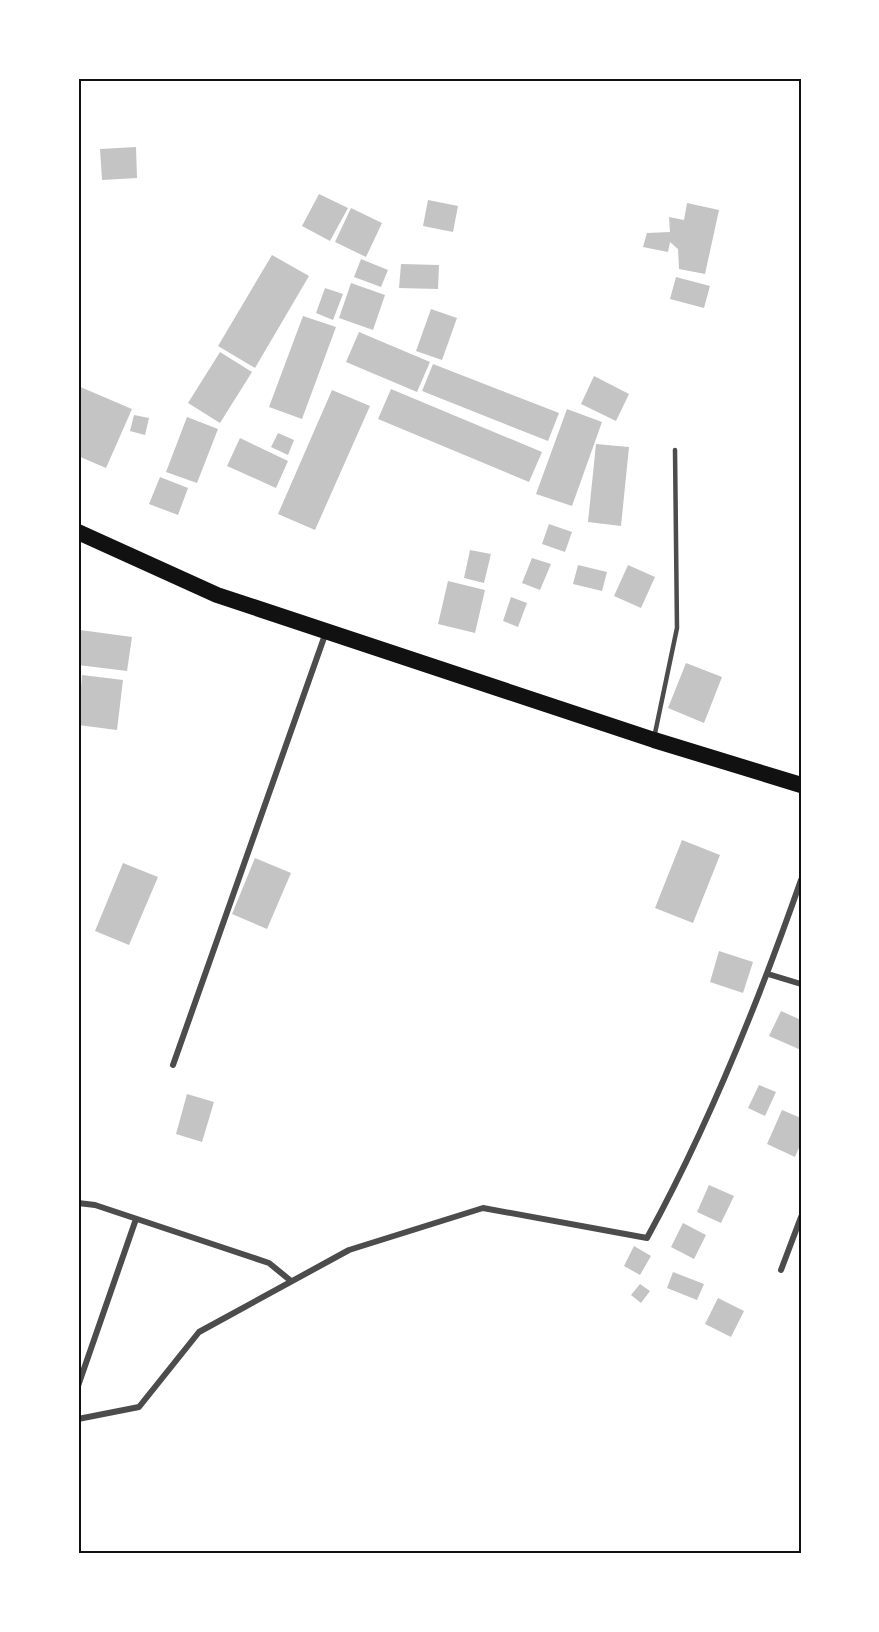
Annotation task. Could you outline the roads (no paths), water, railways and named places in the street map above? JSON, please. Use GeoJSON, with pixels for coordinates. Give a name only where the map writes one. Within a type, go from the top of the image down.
{"type":"FeatureCollection","features":[{"type":"Feature","properties":{"kind":"highway"},"geometry":{"type":"LineString","coordinates":[[78,531],[217,595],[654,740],[801,785]]}},
{"type":"Feature","properties":{"kind":"street"},"geometry":{"type":"LineString","coordinates":[[173,1065],[327,632]]}},
{"type":"Feature","properties":{"kind":"street"},"geometry":{"type":"LineString","coordinates":[[78,1419],[139,1407],[199,1332],[349,1250],[483,1208],[647,1238],[683,1170],[768,974],[801,880]]}},
{"type":"Feature","properties":{"kind":"street"},"geometry":{"type":"LineString","coordinates":[[768,974],[801,984]]}},
{"type":"Feature","properties":{"kind":"street"},"geometry":{"type":"LineString","coordinates":[[78,1203],[95,1205],[269,1263],[291,1281]]}},
{"type":"Feature","properties":{"kind":"street"},"geometry":{"type":"LineString","coordinates":[[782,1270],[801,1217]]}},
{"type":"Feature","properties":{"kind":"street"},"geometry":{"type":"LineString","coordinates":[[78,1386],[136,1219]]}},
{"type":"Feature","properties":{"kind":"lane"},"geometry":{"type":"LineString","coordinates":[[654,740],[676,628],[675,450]]}}]}
